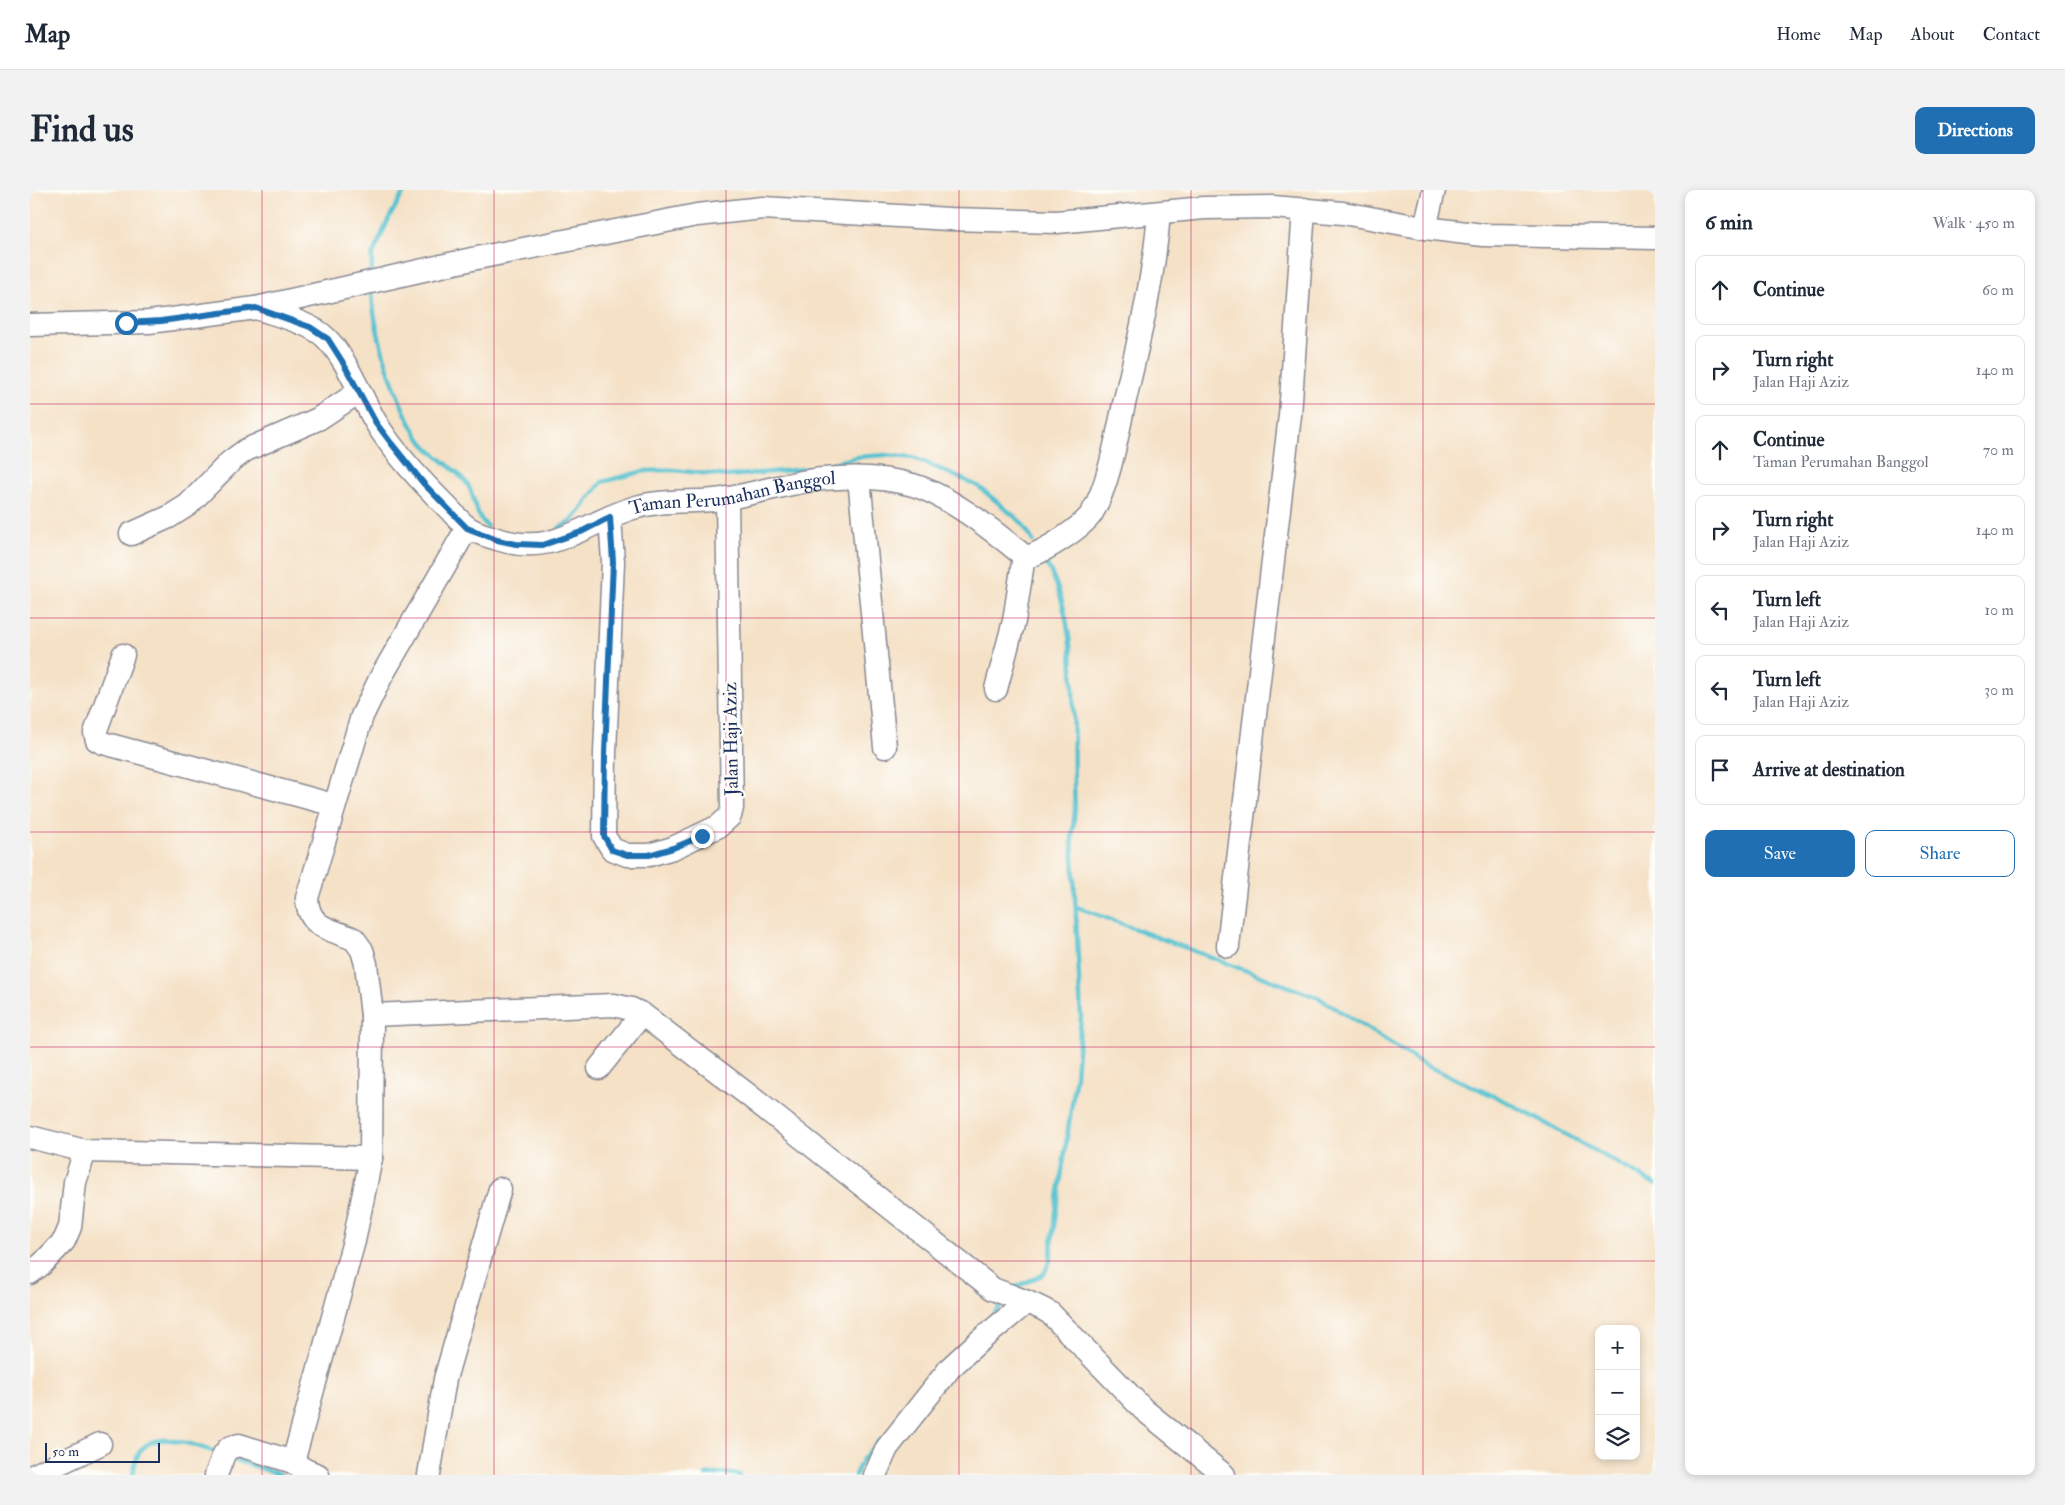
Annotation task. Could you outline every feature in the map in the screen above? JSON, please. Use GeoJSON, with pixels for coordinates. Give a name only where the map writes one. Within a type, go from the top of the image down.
{"type":"FeatureCollection","features":[{"type":"Feature","properties":{"kind":"street"},"geometry":{"type":"LineString","coordinates":[[1425,228],[1434,190]]}},
{"type":"Feature","properties":{"kind":"street"},"geometry":{"type":"LineString","coordinates":[[30,325],[149,322],[256,308],[402,275],[687,217],[728,211],[780,208],[948,219],[1049,222],[1235,207],[1304,209],[1343,213],[1425,228],[1505,236],[1655,238]]}},
{"type":"Feature","properties":{"kind":"street"},"geometry":{"type":"LineString","coordinates":[[1228,946],[1290,415],[1304,209]]}},
{"type":"Feature","properties":{"kind":"street"},"geometry":{"type":"LineString","coordinates":[[996,690],[1014,621],[1024,556],[1035,554],[1082,524],[1091,514],[1102,490],[1116,442],[1151,284],[1159,213]]}},
{"type":"Feature","properties":{"kind":"street"},"geometry":{"type":"LineString","coordinates":[[256,308],[310,327],[328,339],[376,423],[424,484],[467,528],[373,692],[356,733],[307,898],[307,909],[316,923],[354,938],[366,964],[372,1016],[371,1158],[354,1241],[294,1462]]}},
{"type":"Feature","properties":{"kind":"street"},"geometry":{"type":"LineString","coordinates":[[131,534],[169,517],[188,505],[231,461],[246,450],[318,419],[359,392]]}},
{"type":"Feature","properties":{"kind":"street"},"geometry":{"type":"LineString","coordinates":[[859,478],[885,747]]}},
{"type":"Feature","properties":{"kind":"street","name":"Taman Perumahan Banggol"},"geometry":{"type":"LineString","coordinates":[[467,528],[497,540],[516,544],[543,545],[581,532],[633,508],[683,501],[728,498],[790,484],[823,479],[859,478],[892,480],[929,491],[984,524],[1024,556]]}},
{"type":"Feature","properties":{"kind":"street","name":"Jalan Haji Aziz"},"geometry":{"type":"LineString","coordinates":[[610,517],[613,562],[605,753],[604,836],[612,850],[627,855],[649,855],[673,848],[702,836],[726,821],[730,816],[732,808],[728,498]]}},
{"type":"Feature","properties":{"kind":"street"},"geometry":{"type":"LineString","coordinates":[[123,655],[95,733],[97,740],[103,744],[334,805]]}},
{"type":"Feature","properties":{"kind":"street"},"geometry":{"type":"LineString","coordinates":[[372,1016],[614,1005],[642,1014],[747,1094],[993,1289],[1036,1304],[1050,1313],[1144,1410],[1224,1475]]}},
{"type":"Feature","properties":{"kind":"street"},"geometry":{"type":"LineString","coordinates":[[599,1068],[642,1014]]}},
{"type":"Feature","properties":{"kind":"street"},"geometry":{"type":"LineString","coordinates":[[30,1137],[85,1151],[371,1158]]}},
{"type":"Feature","properties":{"kind":"street"},"geometry":{"type":"LineString","coordinates":[[30,1273],[42,1264],[64,1241],[70,1228],[75,1182],[85,1151]]}},
{"type":"Feature","properties":{"kind":"street"},"geometry":{"type":"LineString","coordinates":[[429,1475],[445,1379],[500,1189]]}},
{"type":"Feature","properties":{"kind":"street"},"geometry":{"type":"LineString","coordinates":[[875,1475],[887,1448],[950,1368],[1021,1300]]}},
{"type":"Feature","properties":{"kind":"street"},"geometry":{"type":"LineString","coordinates":[[35,1475],[100,1444]]}},
{"type":"Feature","properties":{"kind":"street"},"geometry":{"type":"LineString","coordinates":[[222,1462],[239,1444],[294,1462],[304,1470],[318,1475]]}},
{"type":"Feature","properties":{"kind":"waterway"},"geometry":{"type":"LineString","coordinates":[[372,275],[372,256],[389,218],[405,190]]}},
{"type":"Feature","properties":{"kind":"waterway"},"geometry":{"type":"LineString","coordinates":[[372,288],[376,325],[388,369],[404,411],[423,443],[468,485],[477,512],[487,526]]}},
{"type":"Feature","properties":{"kind":"waterway"},"geometry":{"type":"LineString","coordinates":[[559,528],[572,521],[602,482],[644,471],[673,470],[728,476],[814,468],[857,457],[885,455],[913,458],[978,486],[1021,522],[1033,541]]}},
{"type":"Feature","properties":{"kind":"waterway"},"geometry":{"type":"LineString","coordinates":[[1014,1288],[1044,1274],[1050,1261],[1076,1075],[1081,1017],[1072,838],[1075,809],[1071,649],[1066,618],[1058,589],[1046,563]]}},
{"type":"Feature","properties":{"kind":"waterway"},"geometry":{"type":"LineString","coordinates":[[1077,907],[1319,998],[1425,1065],[1507,1102],[1655,1184]]}},
{"type":"Feature","properties":{"kind":"waterway"},"geometry":{"type":"LineString","coordinates":[[991,1317],[1005,1300]]}},
{"type":"Feature","properties":{"kind":"waterway"},"geometry":{"type":"LineString","coordinates":[[133,1475],[138,1455],[145,1446],[154,1441],[175,1440],[218,1453]]}},
{"type":"Feature","properties":{"kind":"waterway"},"geometry":{"type":"LineString","coordinates":[[855,1475],[862,1460],[880,1440]]}},
{"type":"Feature","properties":{"kind":"waterway"},"geometry":{"type":"LineString","coordinates":[[230,1458],[281,1475]]}},
{"type":"Feature","properties":{"kind":"waterway"},"geometry":{"type":"LineString","coordinates":[[706,1475],[726,1473],[740,1475]]}},
{"type":"Feature","properties":{"kind":"route"},"geometry":{"type":"LineString","coordinates":[[126,323],[161,321],[256,308],[310,327],[328,339],[376,423],[391,443],[424,484],[467,528],[497,540],[516,544],[543,545],[581,532],[610,517],[613,562],[605,753],[604,836],[612,850],[627,855],[649,855],[673,848],[702,836]]}}]}
